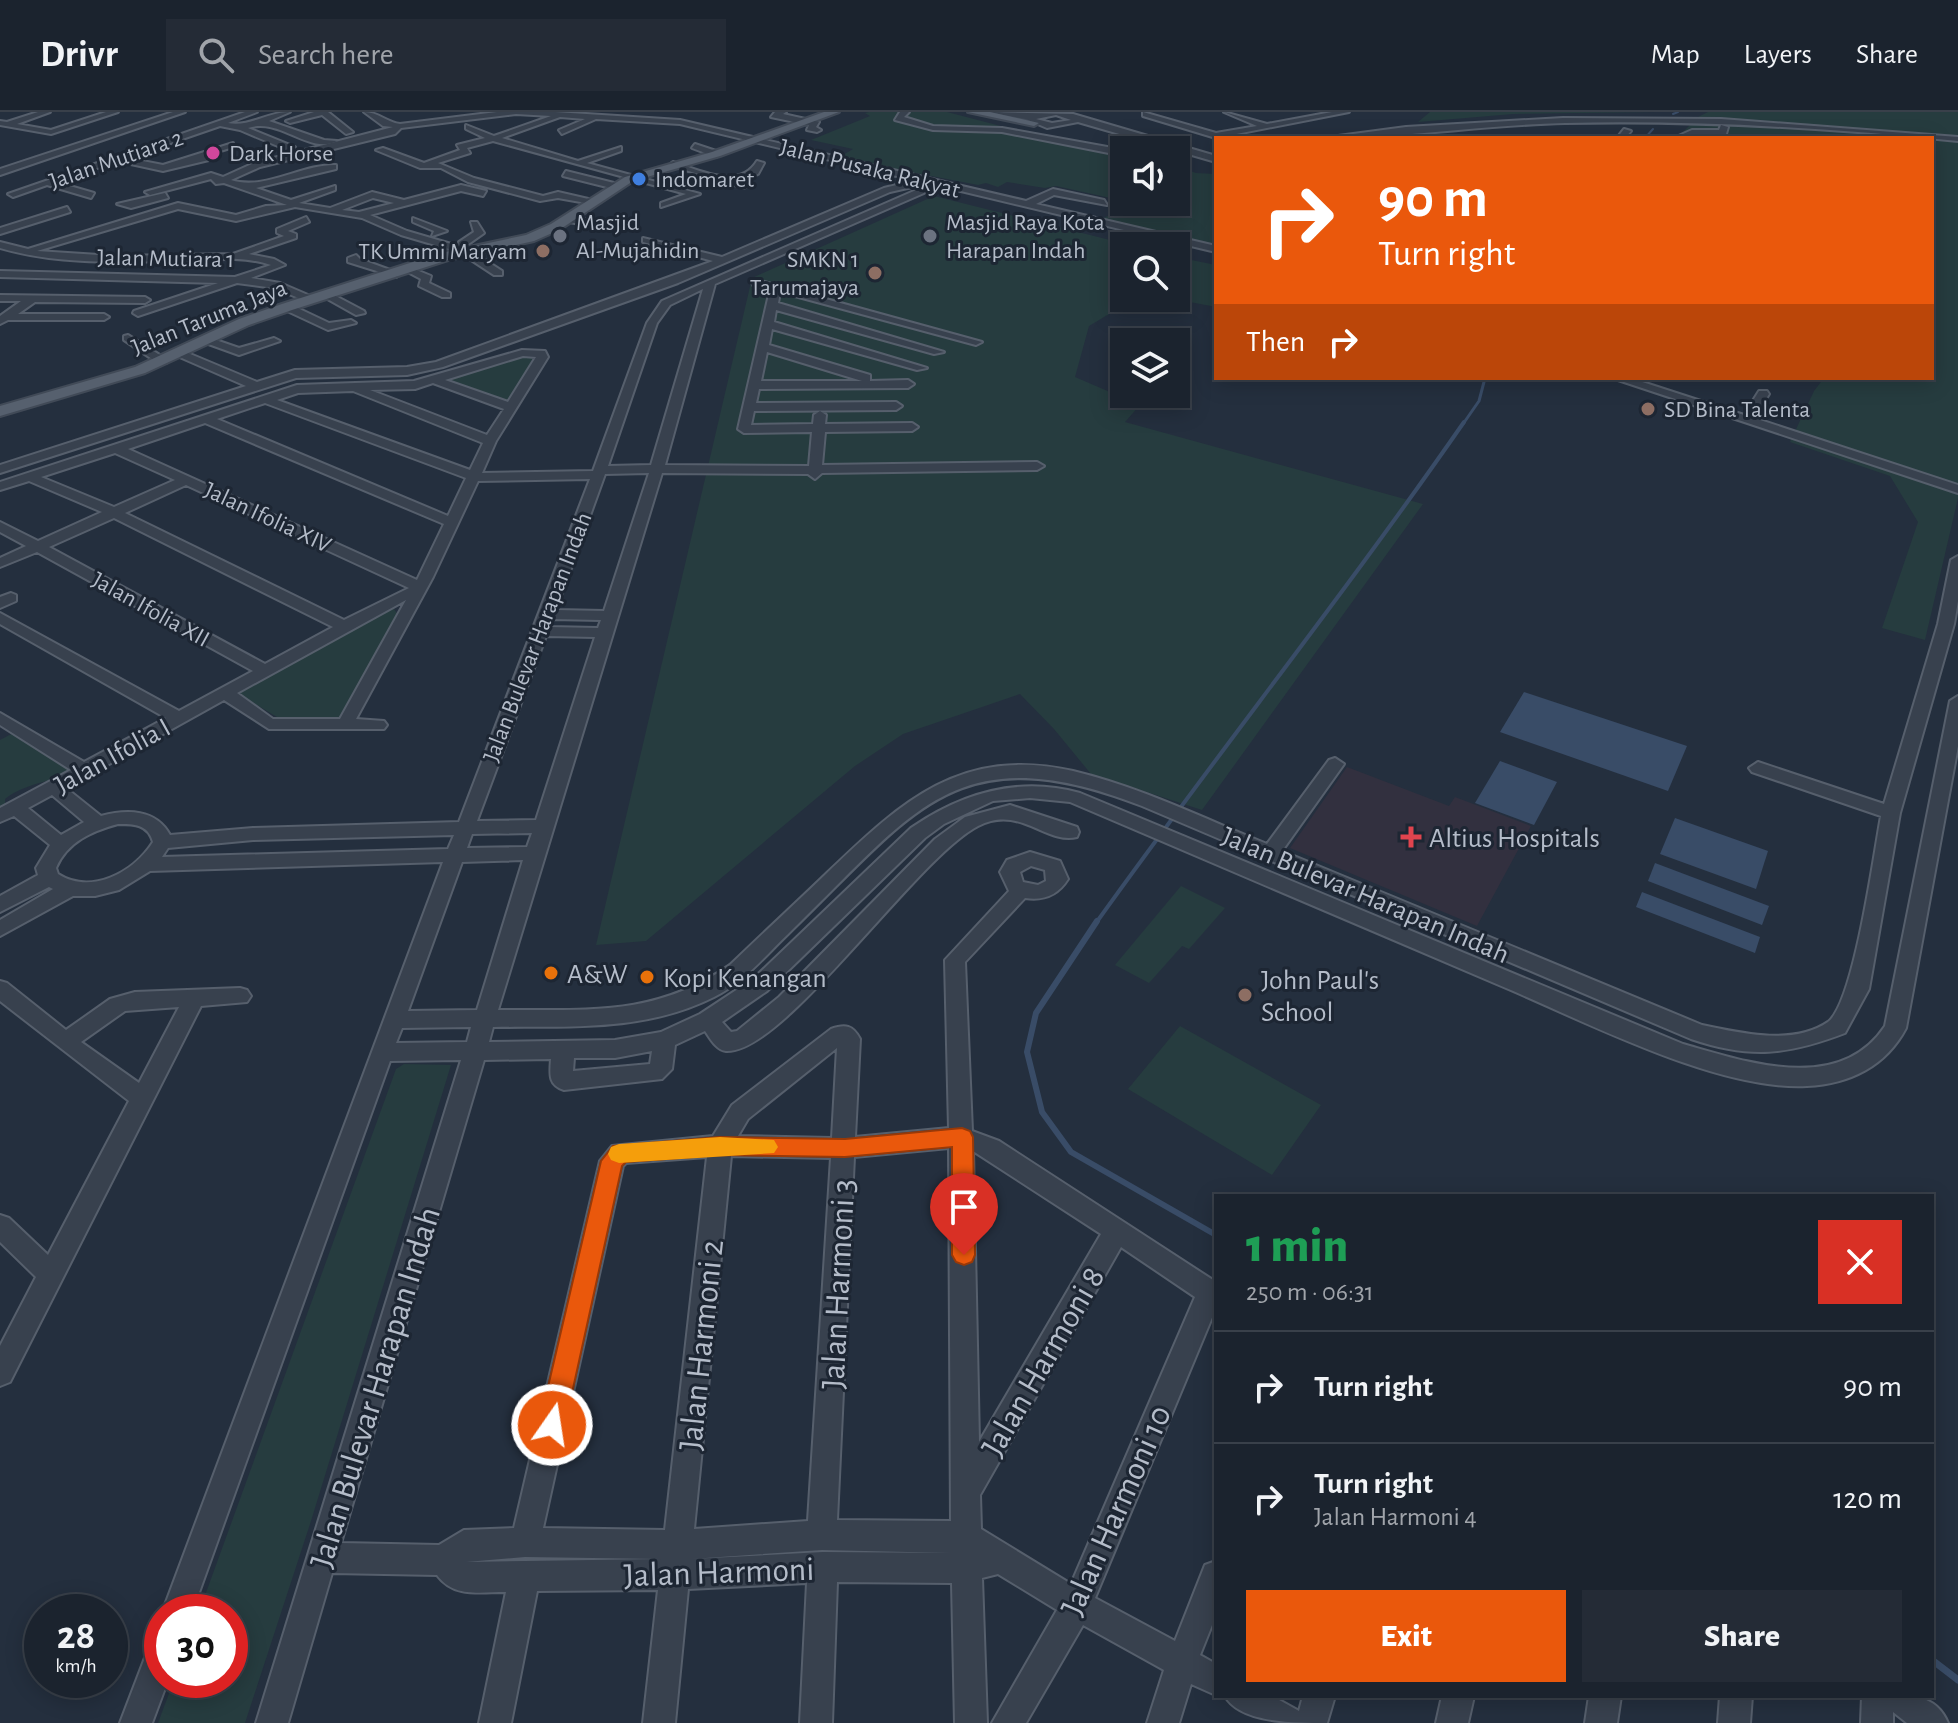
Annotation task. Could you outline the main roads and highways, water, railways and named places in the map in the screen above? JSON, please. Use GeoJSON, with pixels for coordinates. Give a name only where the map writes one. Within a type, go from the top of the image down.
{"type":"FeatureCollection","features":[{"type":"Feature","properties":{"kind":"main road","name":"Jalan Taruma Jaya"},"geometry":{"type":"LineString","coordinates":[[0,411],[162,361],[244,322],[287,307],[465,251],[511,244],[543,233],[629,179],[671,162],[716,154],[834,112]]}},
{"type":"Feature","properties":{"kind":"main road"},"geometry":{"type":"LineString","coordinates":[[973,112],[1041,116]]}},
{"type":"Feature","properties":{"kind":"water"},"geometry":{"type":"Polygon","coordinates":[[[1524,692],[1687,746],[1668,791],[1500,732],[1524,692]]]}},
{"type":"Feature","properties":{"kind":"water"},"geometry":{"type":"Polygon","coordinates":[[[1500,761],[1557,782],[1534,825],[1475,803],[1500,761]]]}},
{"type":"Feature","properties":{"kind":"water"},"geometry":{"type":"Polygon","coordinates":[[[1675,818],[1768,851],[1756,889],[1660,854],[1675,818]]]}},
{"type":"Feature","properties":{"kind":"water"},"geometry":{"type":"Polygon","coordinates":[[[1655,863],[1769,906],[1762,925],[1648,881],[1655,863]]]}},
{"type":"Feature","properties":{"kind":"water"},"geometry":{"type":"Polygon","coordinates":[[[1642,892],[1760,937],[1755,953],[1636,907],[1642,892]]]}},
{"type":"Feature","properties":{"kind":"waterway"},"geometry":{"type":"LineString","coordinates":[[1673,114],[1678,112]]}},
{"type":"Feature","properties":{"kind":"waterway"},"geometry":{"type":"LineString","coordinates":[[1647,136],[1653,129]]}},
{"type":"Feature","properties":{"kind":"waterway"},"geometry":{"type":"LineString","coordinates":[[1463,424],[1479,401],[1484,380]]}},
{"type":"Feature","properties":{"kind":"waterway"},"geometry":{"type":"LineString","coordinates":[[1096,923],[1464,422]]}},
{"type":"Feature","properties":{"kind":"waterway"},"geometry":{"type":"LineString","coordinates":[[1097,921],[1036,1013],[1027,1052],[1042,1112],[1071,1152],[1214,1234]]}},
{"type":"Feature","properties":{"kind":"waterway"},"geometry":{"type":"LineString","coordinates":[[1934,1662],[1958,1680]]}},
{"type":"Feature","properties":{"kind":"place","name":"Dark Horse"},"geometry":{"type":"Point","coordinates":[213,153]}},
{"type":"Feature","properties":{"kind":"place","name":"Indomaret"},"geometry":{"type":"Point","coordinates":[639,179]}},
{"type":"Feature","properties":{"kind":"place","name":"Masjid Al-Mujahidin"},"geometry":{"type":"Point","coordinates":[560,236]}},
{"type":"Feature","properties":{"kind":"place","name":"Masjid Raya Kota Harapan Indah"},"geometry":{"type":"Point","coordinates":[930,236]}},
{"type":"Feature","properties":{"kind":"place","name":"TK Ummi Maryam"},"geometry":{"type":"Point","coordinates":[543,251]}},
{"type":"Feature","properties":{"kind":"place","name":"SMKN 1 Tarumajaya"},"geometry":{"type":"Point","coordinates":[875,273]}},
{"type":"Feature","properties":{"kind":"place","name":"SD Bina Talenta"},"geometry":{"type":"Point","coordinates":[1648,409]}},
{"type":"Feature","properties":{"kind":"place","name":"Altius Hospitals"},"geometry":{"type":"Point","coordinates":[1411,837]}},
{"type":"Feature","properties":{"kind":"place","name":"A&W"},"geometry":{"type":"Point","coordinates":[551,973]}},
{"type":"Feature","properties":{"kind":"place","name":"Kopi Kenangan"},"geometry":{"type":"Point","coordinates":[647,977]}},
{"type":"Feature","properties":{"kind":"place","name":"John Paul's School"},"geometry":{"type":"Point","coordinates":[1245,995]}}]}
